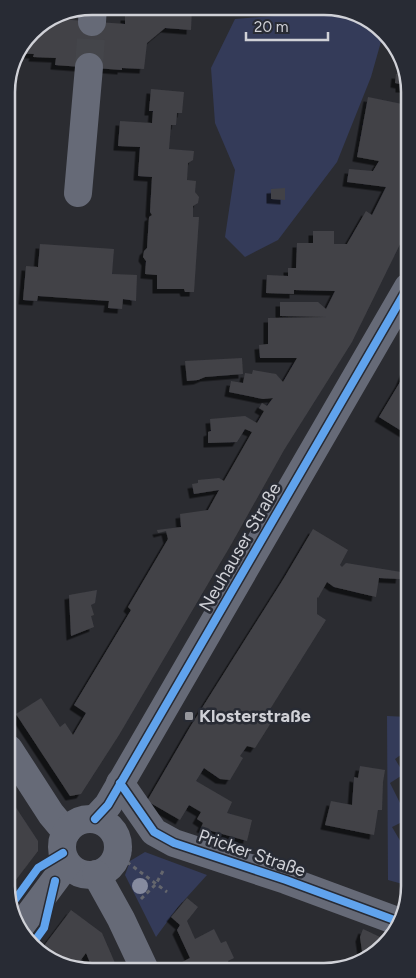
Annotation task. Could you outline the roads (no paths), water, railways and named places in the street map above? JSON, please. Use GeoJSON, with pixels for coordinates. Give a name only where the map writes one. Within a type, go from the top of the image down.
{"type":"FeatureCollection","features":[{"type":"Feature","properties":{"kind":"street"},"geometry":{"type":"LineString","coordinates":[[78,193],[89,67]]}},
{"type":"Feature","properties":{"kind":"street","name":"Neuhauser Straße"},"geometry":{"type":"LineString","coordinates":[[95,819],[108,805],[401,299]]}},
{"type":"Feature","properties":{"kind":"street"},"geometry":{"type":"LineString","coordinates":[[15,759],[51,814],[66,832]]}},
{"type":"Feature","properties":{"kind":"street","name":"Pricker Straße"},"geometry":{"type":"LineString","coordinates":[[120,782],[154,832],[174,843],[286,880],[393,919]]}},
{"type":"Feature","properties":{"kind":"street"},"geometry":{"type":"LineString","coordinates":[[122,851],[113,831],[107,824],[95,819],[84,819],[74,824],[66,832],[62,841],[63,853],[67,864],[80,873],[96,874],[106,870],[117,853],[122,851],[154,832]]}},
{"type":"Feature","properties":{"kind":"street"},"geometry":{"type":"LineString","coordinates":[[24,922],[67,864]]}},
{"type":"Feature","properties":{"kind":"street"},"geometry":{"type":"LineString","coordinates":[[96,874],[121,919],[142,963]]}},
{"type":"Feature","properties":{"kind":"tunnel"},"geometry":{"type":"LineString","coordinates":[[89,67],[92,22]]}},
{"type":"Feature","properties":{"kind":"place","name":"Klosterstraße"},"geometry":{"type":"Point","coordinates":[189,716]}}]}
